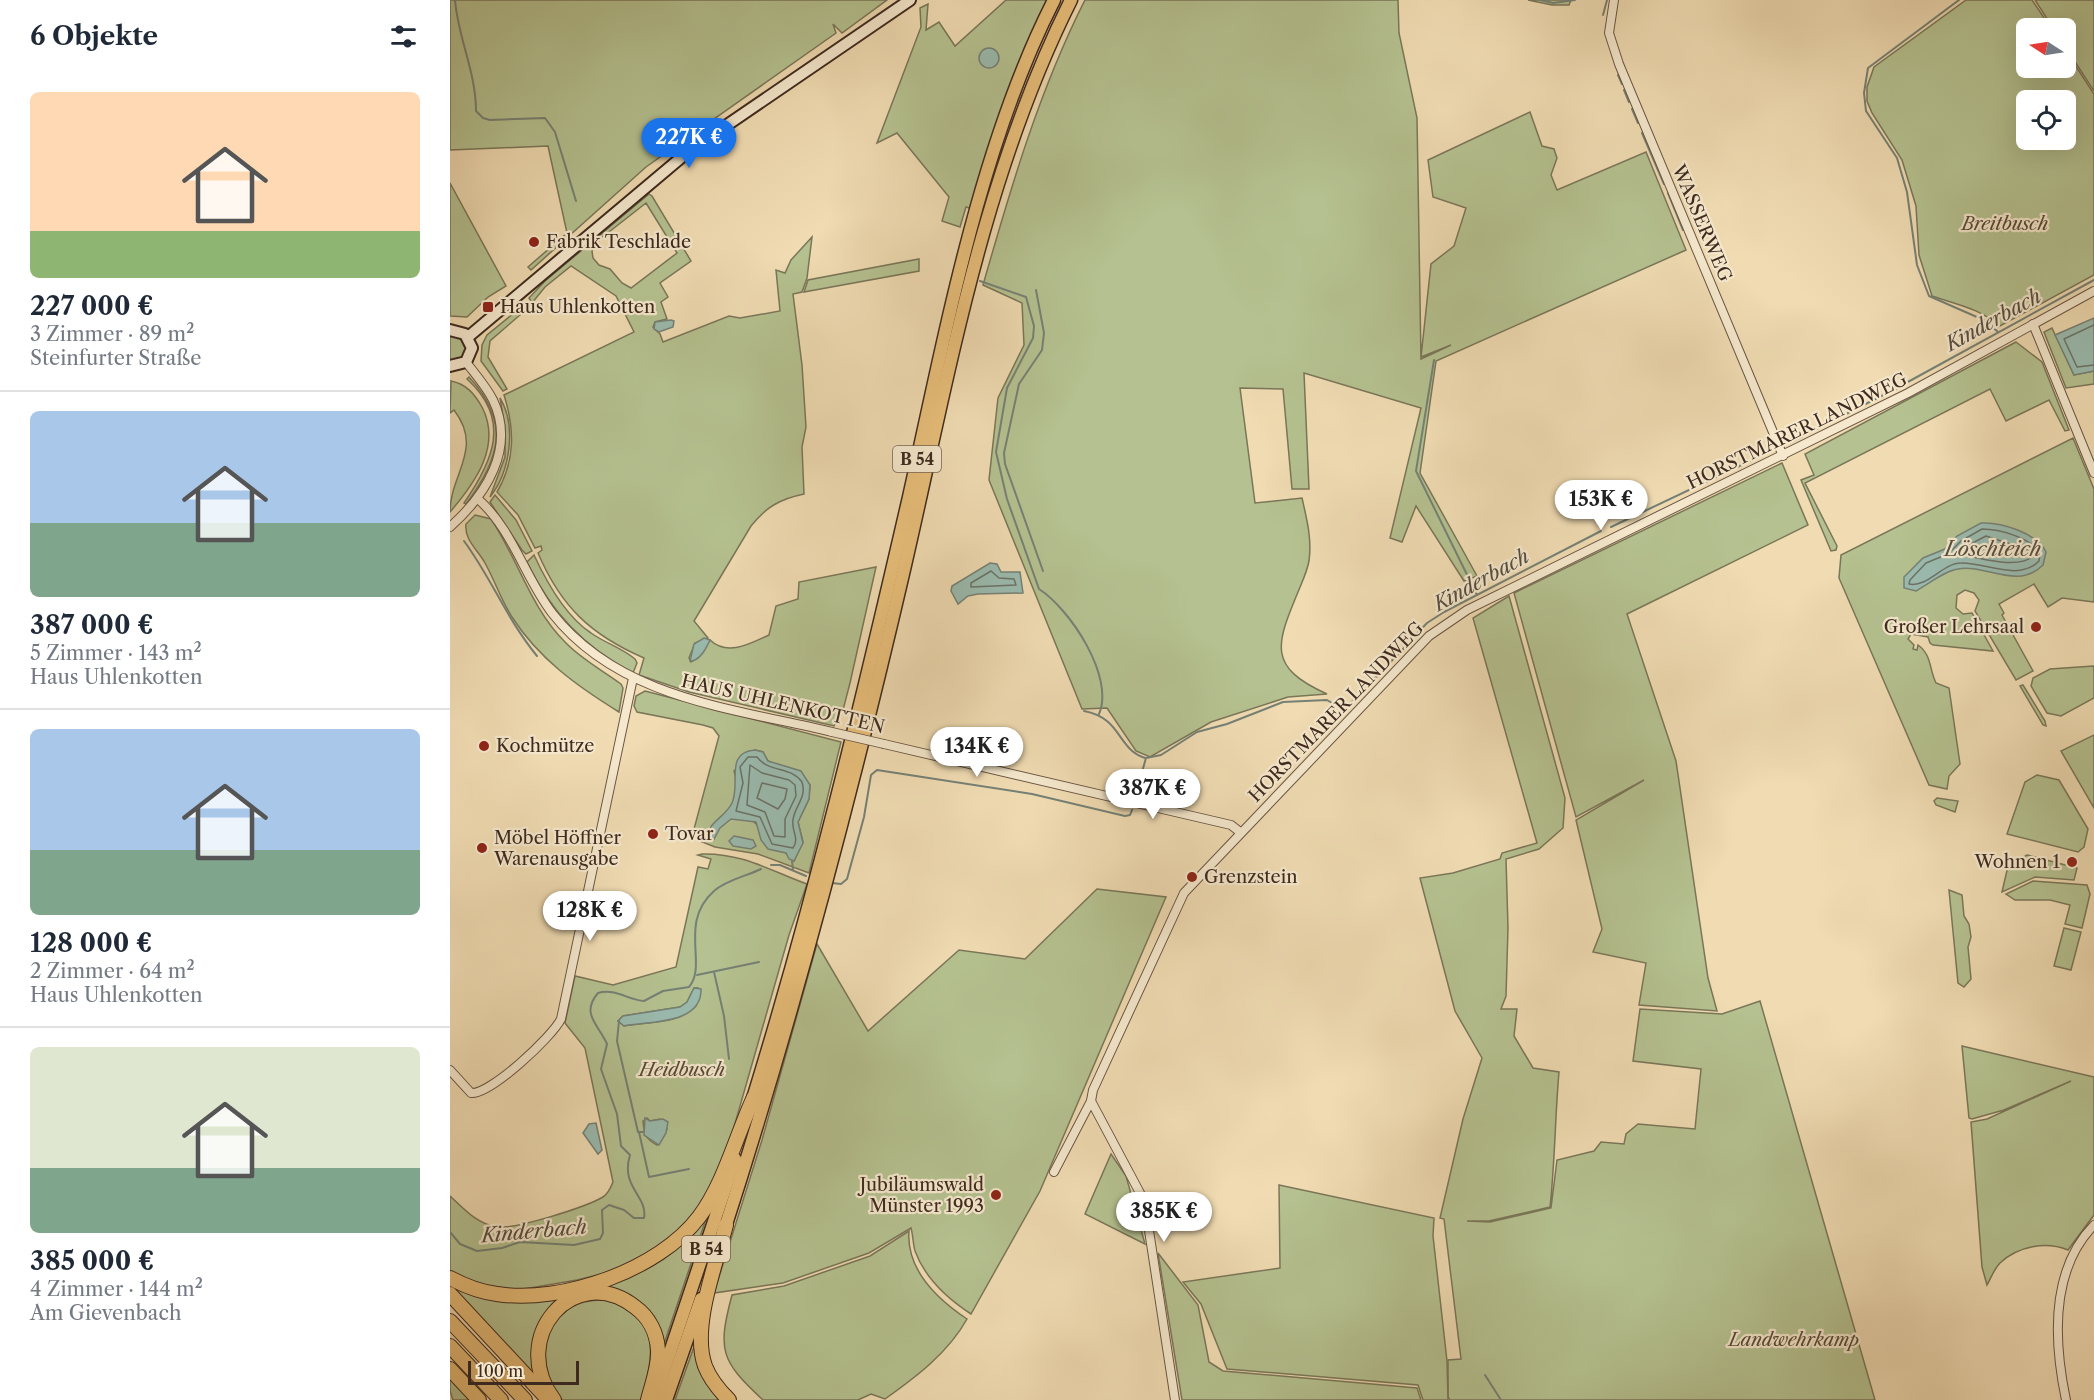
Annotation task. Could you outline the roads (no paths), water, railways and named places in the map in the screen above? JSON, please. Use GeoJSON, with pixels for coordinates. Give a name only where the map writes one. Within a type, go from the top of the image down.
{"type":"FeatureCollection","features":[{"type":"Feature","properties":{"kind":"highway","name":"B 54"},"geometry":{"type":"LineString","coordinates":[[654,1400],[754,1097],[843,775],[973,228],[1017,88],[1054,0]]}},
{"type":"Feature","properties":{"kind":"highway","name":"B 54"},"geometry":{"type":"LineString","coordinates":[[666,1400],[726,1225],[782,1043],[831,867],[984,228],[1022,111],[1071,0]]}},
{"type":"Feature","properties":{"kind":"highway"},"geometry":{"type":"LineString","coordinates":[[450,1278],[487,1292],[528,1295],[607,1279],[647,1263],[687,1231],[706,1207],[720,1180],[754,1097]]}},
{"type":"Feature","properties":{"kind":"highway"},"geometry":{"type":"LineString","coordinates":[[726,1225],[705,1309],[701,1348],[710,1376],[729,1400]]}},
{"type":"Feature","properties":{"kind":"highway"},"geometry":{"type":"LineString","coordinates":[[554,1400],[542,1379],[537,1361],[543,1329],[552,1315],[565,1303],[579,1296],[598,1293],[630,1304],[644,1315],[653,1330],[658,1359],[648,1400]]}},
{"type":"Feature","properties":{"kind":"highway"},"geometry":{"type":"LineString","coordinates":[[450,1294],[549,1400]]}},
{"type":"Feature","properties":{"kind":"highway"},"geometry":{"type":"LineString","coordinates":[[450,1321],[525,1400]]}},
{"type":"Feature","properties":{"kind":"highway"},"geometry":{"type":"LineString","coordinates":[[450,1346],[501,1400]]}},
{"type":"Feature","properties":{"kind":"highway"},"geometry":{"type":"LineString","coordinates":[[450,1369],[479,1400]]}},
{"type":"Feature","properties":{"kind":"main road"},"geometry":{"type":"LineString","coordinates":[[468,336],[683,156],[910,0]]}},
{"type":"Feature","properties":{"kind":"main road"},"geometry":{"type":"LineString","coordinates":[[450,330],[460,331],[468,336],[471,351],[466,362],[450,366]]}},
{"type":"Feature","properties":{"kind":"street","name":"WASSERWEG"},"geometry":{"type":"LineString","coordinates":[[1614,0],[1609,33],[1619,64],[1783,456]]}},
{"type":"Feature","properties":{"kind":"street","name":"HORSTMARER LANDWEG"},"geometry":{"type":"LineString","coordinates":[[1054,1172],[1091,1101],[1093,1090],[1175,909],[1192,883],[1408,656],[1445,624],[1483,602],[1908,393],[2094,291]]}},
{"type":"Feature","properties":{"kind":"street"},"geometry":{"type":"LineString","coordinates":[[2033,324],[2094,473]]}},
{"type":"Feature","properties":{"kind":"street"},"geometry":{"type":"LineString","coordinates":[[450,527],[478,499],[498,461],[501,426],[493,399],[466,362]]}},
{"type":"Feature","properties":{"kind":"street","name":"HAUS UHLENKOTTEN"},"geometry":{"type":"LineString","coordinates":[[478,499],[502,524],[534,587],[560,622],[593,654],[633,678],[683,697],[1232,825],[1240,832]]}},
{"type":"Feature","properties":{"kind":"street"},"geometry":{"type":"LineString","coordinates":[[450,1070],[471,1093],[479,1093],[493,1085],[544,1041],[561,1019],[633,678]]}},
{"type":"Feature","properties":{"kind":"street"},"geometry":{"type":"LineString","coordinates":[[1091,1101],[1140,1193],[1146,1211],[1175,1400]]}},
{"type":"Feature","properties":{"kind":"street"},"geometry":{"type":"LineString","coordinates":[[2066,1400],[2058,1343],[2059,1304],[2073,1254],[2094,1225]]}},
{"type":"Feature","properties":{"kind":"water"},"geometry":{"type":"Polygon","coordinates":[[[989,48],[996,51],[999,58],[996,65],[989,68],[982,65],[979,58],[982,51],[989,48]]]}},
{"type":"Feature","properties":{"kind":"water"},"geometry":{"type":"Polygon","coordinates":[[[2094,318],[2094,371],[2074,375],[2055,335],[2094,318]]]}},
{"type":"Feature","properties":{"kind":"water"},"geometry":{"type":"Polygon","coordinates":[[[674,321],[673,327],[659,332],[654,329],[655,322],[674,321]]]}},
{"type":"Feature","properties":{"kind":"water","name":"Löschteich"},"geometry":{"type":"Polygon","coordinates":[[[1981,523],[1998,524],[2018,530],[2035,539],[2046,552],[2043,565],[2022,576],[2000,575],[1968,568],[1958,569],[1942,575],[1916,591],[1904,588],[1904,577],[1923,558],[1945,549],[1957,536],[1981,523]]]}},
{"type":"Feature","properties":{"kind":"water"},"geometry":{"type":"Polygon","coordinates":[[[990,563],[997,564],[1001,572],[1020,572],[1023,593],[978,594],[968,596],[958,604],[951,591],[952,586],[990,563]]]}},
{"type":"Feature","properties":{"kind":"water"},"geometry":{"type":"Polygon","coordinates":[[[704,638],[710,640],[705,651],[697,659],[690,661],[694,644],[704,638]]]}},
{"type":"Feature","properties":{"kind":"water"},"geometry":{"type":"Polygon","coordinates":[[[755,750],[763,752],[768,761],[801,771],[810,785],[809,799],[798,822],[803,843],[794,861],[789,859],[786,853],[768,849],[761,840],[756,822],[731,819],[720,828],[713,841],[707,836],[711,827],[732,803],[736,763],[745,752],[755,750]]]}},
{"type":"Feature","properties":{"kind":"water"},"geometry":{"type":"Polygon","coordinates":[[[734,836],[753,840],[756,846],[751,849],[733,846],[729,841],[734,836]]]}},
{"type":"Feature","properties":{"kind":"water"},"geometry":{"type":"Polygon","coordinates":[[[694,988],[701,989],[699,1001],[693,1009],[683,1015],[659,1022],[624,1026],[618,1021],[623,1016],[680,1007],[687,1002],[694,988]]]}},
{"type":"Feature","properties":{"kind":"water"},"geometry":{"type":"Polygon","coordinates":[[[645,1118],[650,1121],[663,1119],[668,1122],[666,1133],[659,1145],[644,1135],[645,1118]]]}},
{"type":"Feature","properties":{"kind":"water"},"geometry":{"type":"Polygon","coordinates":[[[596,1123],[602,1150],[598,1154],[583,1133],[589,1124],[596,1123]]]}},
{"type":"Feature","properties":{"kind":"waterway"},"geometry":{"type":"LineString","coordinates":[[455,0],[473,83],[476,111],[483,118],[490,120],[545,118],[555,132],[576,201]]}},
{"type":"Feature","properties":{"kind":"waterway"},"geometry":{"type":"LineString","coordinates":[[1540,0],[1553,3],[1575,0]]}},
{"type":"Feature","properties":{"kind":"waterway"},"geometry":{"type":"LineString","coordinates":[[1603,15],[1607,0]]}},
{"type":"Feature","properties":{"kind":"waterway"},"geometry":{"type":"LineString","coordinates":[[1959,0],[1868,68],[1864,93],[1866,111],[1897,158],[1907,192],[1917,265],[1929,296],[1986,321],[1998,332]]}},
{"type":"Feature","properties":{"kind":"waterway"},"geometry":{"type":"LineString","coordinates":[[1618,75],[1622,84]]}},
{"type":"Feature","properties":{"kind":"waterway"},"geometry":{"type":"LineString","coordinates":[[1624,90],[1629,102]]}},
{"type":"Feature","properties":{"kind":"waterway"},"geometry":{"type":"LineString","coordinates":[[1632,109],[1638,123]]}},
{"type":"Feature","properties":{"kind":"waterway"},"geometry":{"type":"LineString","coordinates":[[1642,133],[1664,184]]}},
{"type":"Feature","properties":{"kind":"waterway"},"geometry":{"type":"LineString","coordinates":[[1668,193],[1683,230]]}},
{"type":"Feature","properties":{"kind":"waterway","name":"Kinderbach"},"geometry":{"type":"LineString","coordinates":[[1906,383],[2094,280]]}},
{"type":"Feature","properties":{"kind":"waterway"},"geometry":{"type":"LineString","coordinates":[[980,281],[1026,297],[1034,326],[1033,338],[1007,388],[996,452],[1007,499],[1039,589],[1064,612],[1087,645],[1095,663],[1101,682],[1102,699],[1099,714]]}},
{"type":"Feature","properties":{"kind":"waterway"},"geometry":{"type":"LineString","coordinates":[[1036,290],[1044,333],[1042,350],[1019,384],[1004,453],[1005,464],[1043,571]]}},
{"type":"Feature","properties":{"kind":"waterway"},"geometry":{"type":"LineString","coordinates":[[1434,360],[1416,471],[1477,595]]}},
{"type":"Feature","properties":{"kind":"waterway","name":"Kinderbach"},"geometry":{"type":"LineString","coordinates":[[1789,443],[1901,386]]}},
{"type":"Feature","properties":{"kind":"waterway","name":"Kinderbach"},"geometry":{"type":"LineString","coordinates":[[1611,527],[1769,452]]}},
{"type":"Feature","properties":{"kind":"waterway","name":"Kinderbach"},"geometry":{"type":"LineString","coordinates":[[1410,641],[1427,623],[1444,612],[1601,531]]}},
{"type":"Feature","properties":{"kind":"waterway"},"geometry":{"type":"LineString","coordinates":[[464,541],[516,627],[537,656]]}},
{"type":"Feature","properties":{"kind":"waterway","name":"Kinderbach"},"geometry":{"type":"LineString","coordinates":[[1136,793],[1146,758],[1161,755],[1197,732],[1227,724],[1283,702],[1327,700],[1344,710],[1405,647]]}},
{"type":"Feature","properties":{"kind":"waterway"},"geometry":{"type":"LineString","coordinates":[[1084,711],[1106,720],[1129,748],[1145,758]]}},
{"type":"Feature","properties":{"kind":"waterway","name":"Kinderbach"},"geometry":{"type":"LineString","coordinates":[[832,883],[841,884],[847,879],[864,817],[871,775],[877,770],[1032,794],[1125,816],[1130,815],[1132,810]]}},
{"type":"Feature","properties":{"kind":"waterway"},"geometry":{"type":"LineString","coordinates":[[792,861],[793,870]]}},
{"type":"Feature","properties":{"kind":"waterway","name":"Kinderbach"},"geometry":{"type":"LineString","coordinates":[[771,865],[780,865],[806,876]]}},
{"type":"Feature","properties":{"kind":"waterway","name":"Kinderbach"},"geometry":{"type":"LineString","coordinates":[[450,1232],[460,1244],[477,1251],[502,1248],[520,1242],[574,1245],[600,1239],[603,1233],[602,1210],[609,1205],[624,1210],[634,1218],[644,1218],[642,1203],[629,1175],[630,1155],[621,1146],[617,1114],[601,1069],[607,1044],[591,1013],[593,1000],[598,993],[610,992],[644,1001],[663,991],[689,987],[696,967],[695,930],[703,903],[719,887],[761,869]]}},
{"type":"Feature","properties":{"kind":"waterway"},"geometry":{"type":"LineString","coordinates":[[697,975],[759,962]]}},
{"type":"Feature","properties":{"kind":"waterway"},"geometry":{"type":"LineString","coordinates":[[714,972],[724,1016],[729,1059]]}},
{"type":"Feature","properties":{"kind":"waterway"},"geometry":{"type":"LineString","coordinates":[[619,1021],[617,1041],[638,1132],[643,1132]]}},
{"type":"Feature","properties":{"kind":"waterway"},"geometry":{"type":"LineString","coordinates":[[639,1132],[649,1177],[689,1169]]}},
{"type":"Feature","properties":{"kind":"waterway"},"geometry":{"type":"LineString","coordinates":[[1485,1375],[1501,1400]]}},
{"type":"Feature","properties":{"kind":"place","name":"Fabrik Teschlade"},"geometry":{"type":"Point","coordinates":[534,242]}},
{"type":"Feature","properties":{"kind":"place","name":"Haus Uhlenkotten"},"geometry":{"type":"Point","coordinates":[488,307]}},
{"type":"Feature","properties":{"kind":"place","name":"Großer Lehrsaal"},"geometry":{"type":"Point","coordinates":[2036,627]}},
{"type":"Feature","properties":{"kind":"place","name":"Kochmütze"},"geometry":{"type":"Point","coordinates":[484,746]}},
{"type":"Feature","properties":{"kind":"place","name":"Tovar"},"geometry":{"type":"Point","coordinates":[653,834]}},
{"type":"Feature","properties":{"kind":"place","name":"Möbel Höffner Warenausgabe"},"geometry":{"type":"Point","coordinates":[482,848]}},
{"type":"Feature","properties":{"kind":"place","name":"Wohnen 1"},"geometry":{"type":"Point","coordinates":[2072,862]}},
{"type":"Feature","properties":{"kind":"place","name":"Grenzstein"},"geometry":{"type":"Point","coordinates":[1192,877]}},
{"type":"Feature","properties":{"kind":"place","name":"Jubiläumswald Münster 1993"},"geometry":{"type":"Point","coordinates":[996,1195]}},
{"type":"Feature","properties":{"kind":"park label","name":"Breitbusch"},"geometry":{"type":"Point","coordinates":[2005,224]}},
{"type":"Feature","properties":{"kind":"park label","name":"Heidbusch"},"geometry":{"type":"Point","coordinates":[682,1070]}},
{"type":"Feature","properties":{"kind":"park label","name":"Landwehrkamp"},"geometry":{"type":"Point","coordinates":[1794,1340]}}]}
